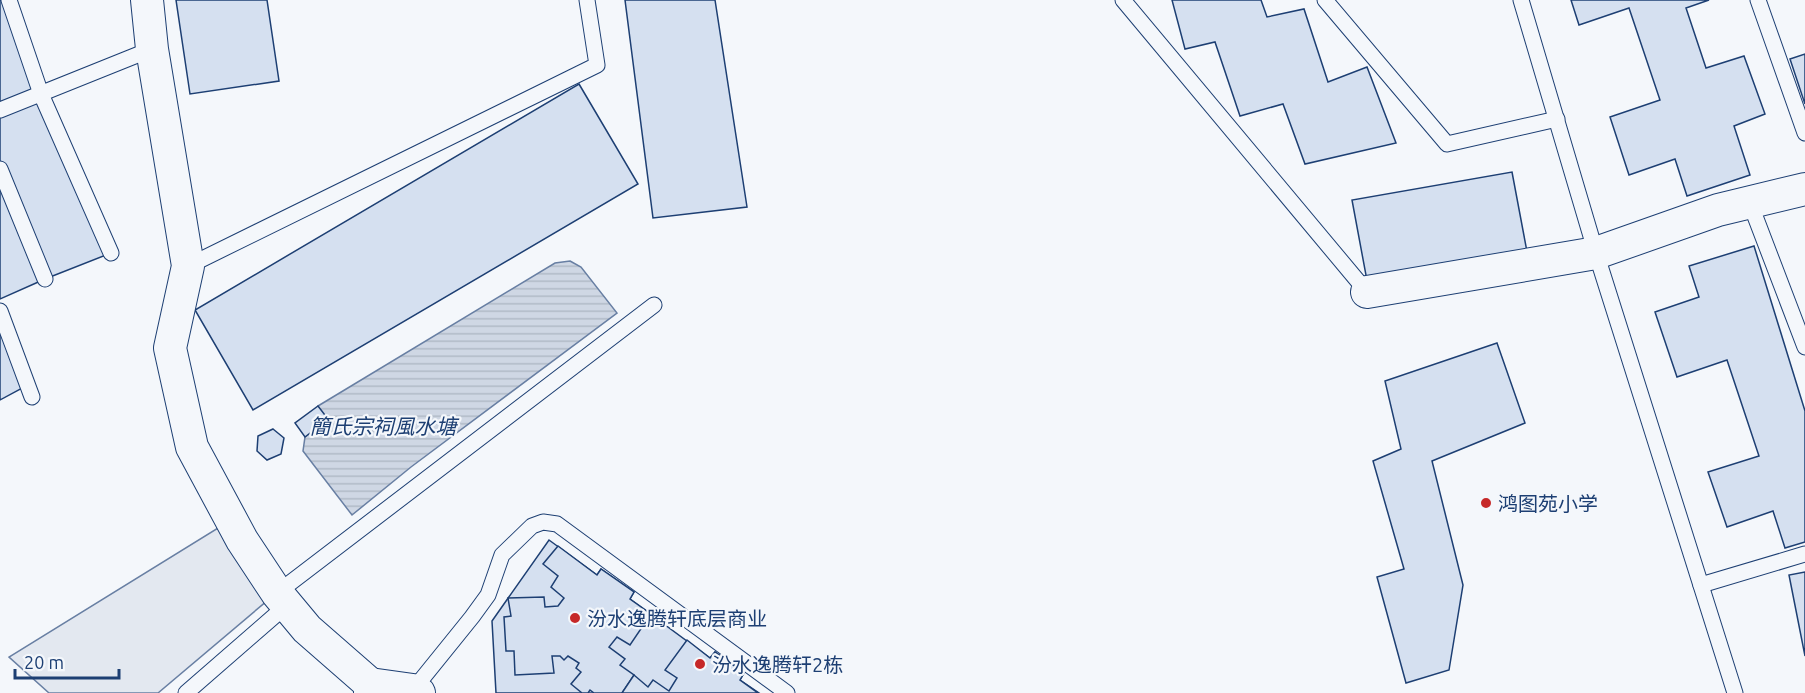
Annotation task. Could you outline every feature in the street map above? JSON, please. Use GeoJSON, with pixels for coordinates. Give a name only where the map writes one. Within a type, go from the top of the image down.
{"type":"FeatureCollection","features":[{"type":"Feature","properties":{"kind":"street"},"geometry":{"type":"LineString","coordinates":[[147,0],[152,49],[189,266],[170,348],[192,447],[242,540],[282,599],[307,629],[370,689],[416,691]]}},
{"type":"Feature","properties":{"kind":"street"},"geometry":{"type":"LineString","coordinates":[[1367,292],[1596,253],[1718,210],[1805,189]]}},
{"type":"Feature","properties":{"kind":"lane"},"geometry":{"type":"LineString","coordinates":[[9,0],[41,94],[111,253]]}},
{"type":"Feature","properties":{"kind":"lane"},"geometry":{"type":"LineString","coordinates":[[189,266],[597,65],[587,0]]}},
{"type":"Feature","properties":{"kind":"lane"},"geometry":{"type":"LineString","coordinates":[[1123,0],[1367,292]]}},
{"type":"Feature","properties":{"kind":"lane"},"geometry":{"type":"LineString","coordinates":[[1325,0],[1447,144],[1557,119]]}},
{"type":"Feature","properties":{"kind":"lane"},"geometry":{"type":"LineString","coordinates":[[1521,0],[1596,253],[1735,693]]}},
{"type":"Feature","properties":{"kind":"lane"},"geometry":{"type":"LineString","coordinates":[[1758,0],[1805,134]]}},
{"type":"Feature","properties":{"kind":"lane"},"geometry":{"type":"LineString","coordinates":[[0,110],[152,49]]}},
{"type":"Feature","properties":{"kind":"lane"},"geometry":{"type":"LineString","coordinates":[[0,169],[45,279]]}},
{"type":"Feature","properties":{"kind":"lane"},"geometry":{"type":"LineString","coordinates":[[1750,202],[1805,347]]}},
{"type":"Feature","properties":{"kind":"lane"},"geometry":{"type":"LineString","coordinates":[[186,693],[282,599],[654,305]]}},
{"type":"Feature","properties":{"kind":"lane"},"geometry":{"type":"LineString","coordinates":[[0,311],[32,397]]}},
{"type":"Feature","properties":{"kind":"lane"},"geometry":{"type":"LineString","coordinates":[[416,691],[488,595],[502,555],[523,532],[543,522],[556,524],[787,693]]}},
{"type":"Feature","properties":{"kind":"lane"},"geometry":{"type":"LineString","coordinates":[[1701,585],[1805,554]]}},
{"type":"Feature","properties":{"kind":"shaded area"},"geometry":{"type":"Polygon","coordinates":[[[218,528],[268,600],[158,693],[49,693],[9,657],[218,528]]]}},
{"type":"Feature","properties":{"kind":"water","name":"簡氏宗祠風水塘"},"geometry":{"type":"Polygon","coordinates":[[[570,261],[581,267],[617,313],[411,467],[352,515],[303,451],[305,437],[321,424],[318,406],[555,263],[570,261]]]}},
{"type":"Feature","properties":{"kind":"building"},"geometry":{"type":"Polygon","coordinates":[[[0,0],[9,0],[41,94],[0,110],[0,0]]]}},
{"type":"Feature","properties":{"kind":"building"},"geometry":{"type":"Polygon","coordinates":[[[176,0],[267,0],[279,81],[190,94],[176,0]]]}},
{"type":"Feature","properties":{"kind":"building"},"geometry":{"type":"Polygon","coordinates":[[[625,0],[715,0],[747,207],[653,218],[625,0]]]}},
{"type":"Feature","properties":{"kind":"building"},"geometry":{"type":"Polygon","coordinates":[[[1172,0],[1261,0],[1267,17],[1304,9],[1328,82],[1367,67],[1396,143],[1305,164],[1283,104],[1240,116],[1215,42],[1185,49],[1172,0]]]}},
{"type":"Feature","properties":{"kind":"building"},"geometry":{"type":"Polygon","coordinates":[[[1571,0],[1709,0],[1686,8],[1706,68],[1744,56],[1765,114],[1734,126],[1750,175],[1687,196],[1675,159],[1629,175],[1610,117],[1660,100],[1629,8],[1579,25],[1571,0]]]}},
{"type":"Feature","properties":{"kind":"building"},"geometry":{"type":"Polygon","coordinates":[[[1805,54],[1805,104],[1790,59],[1805,54]]]}},
{"type":"Feature","properties":{"kind":"building"},"geometry":{"type":"Polygon","coordinates":[[[579,84],[638,184],[253,410],[195,310],[579,84]]]}},
{"type":"Feature","properties":{"kind":"building"},"geometry":{"type":"Polygon","coordinates":[[[41,94],[111,253],[45,279],[0,169],[0,110],[41,94]]]}},
{"type":"Feature","properties":{"kind":"building"},"geometry":{"type":"Polygon","coordinates":[[[0,169],[45,279],[0,299],[0,169]]]}},
{"type":"Feature","properties":{"kind":"building"},"geometry":{"type":"Polygon","coordinates":[[[1512,172],[1528,257],[1368,286],[1352,200],[1512,172]]]}},
{"type":"Feature","properties":{"kind":"building"},"geometry":{"type":"Polygon","coordinates":[[[1754,246],[1805,411],[1805,542],[1785,548],[1773,511],[1727,527],[1708,472],[1759,456],[1727,360],[1677,377],[1655,312],[1699,297],[1689,266],[1754,246]]]}},
{"type":"Feature","properties":{"kind":"building"},"geometry":{"type":"Polygon","coordinates":[[[0,311],[28,385],[0,400],[0,311]]]}},
{"type":"Feature","properties":{"kind":"building"},"geometry":{"type":"Polygon","coordinates":[[[1497,343],[1525,423],[1432,461],[1463,585],[1449,670],[1406,683],[1377,577],[1404,569],[1373,461],[1401,449],[1385,381],[1497,343]]]}},
{"type":"Feature","properties":{"kind":"building"},"geometry":{"type":"Polygon","coordinates":[[[318,406],[328,419],[305,437],[295,423],[318,406]]]}},
{"type":"Feature","properties":{"kind":"building"},"geometry":{"type":"Polygon","coordinates":[[[273,429],[284,438],[281,454],[267,460],[257,451],[258,436],[273,429]]]}},
{"type":"Feature","properties":{"kind":"building","name":"汾水逸腾轩底层商业"},"geometry":{"type":"Polygon","coordinates":[[[549,540],[597,575],[601,569],[634,592],[630,599],[710,658],[715,652],[744,673],[740,680],[759,693],[496,693],[492,621],[549,540]]]}},
{"type":"Feature","properties":{"kind":"building"},"geometry":{"type":"Polygon","coordinates":[[[558,546],[597,575],[601,569],[634,592],[630,599],[651,614],[630,645],[617,637],[609,647],[625,659],[620,665],[634,675],[622,693],[594,693],[590,690],[588,693],[582,693],[571,684],[581,672],[576,668],[579,663],[568,656],[564,660],[560,656],[552,656],[554,673],[515,675],[514,651],[506,651],[504,617],[511,616],[508,598],[544,597],[545,607],[558,606],[564,598],[551,587],[558,576],[543,564],[558,546]]]}},
{"type":"Feature","properties":{"kind":"building"},"geometry":{"type":"Polygon","coordinates":[[[1805,572],[1805,656],[1789,575],[1805,572]]]}},
{"type":"Feature","properties":{"kind":"building","name":"汾水逸腾轩2栋"},"geometry":{"type":"Polygon","coordinates":[[[687,640],[710,658],[715,652],[744,673],[740,680],[758,693],[622,693],[634,675],[648,687],[653,680],[669,691],[677,678],[665,670],[687,640]]]}},
{"type":"Feature","properties":{"kind":"place","name":"鸿图苑小学"},"geometry":{"type":"Point","coordinates":[1486,503]}},
{"type":"Feature","properties":{"kind":"place","name":"汾水逸腾轩底层商业"},"geometry":{"type":"Point","coordinates":[575,618]}},
{"type":"Feature","properties":{"kind":"place","name":"汾水逸腾轩2栋"},"geometry":{"type":"Point","coordinates":[700,664]}}]}
